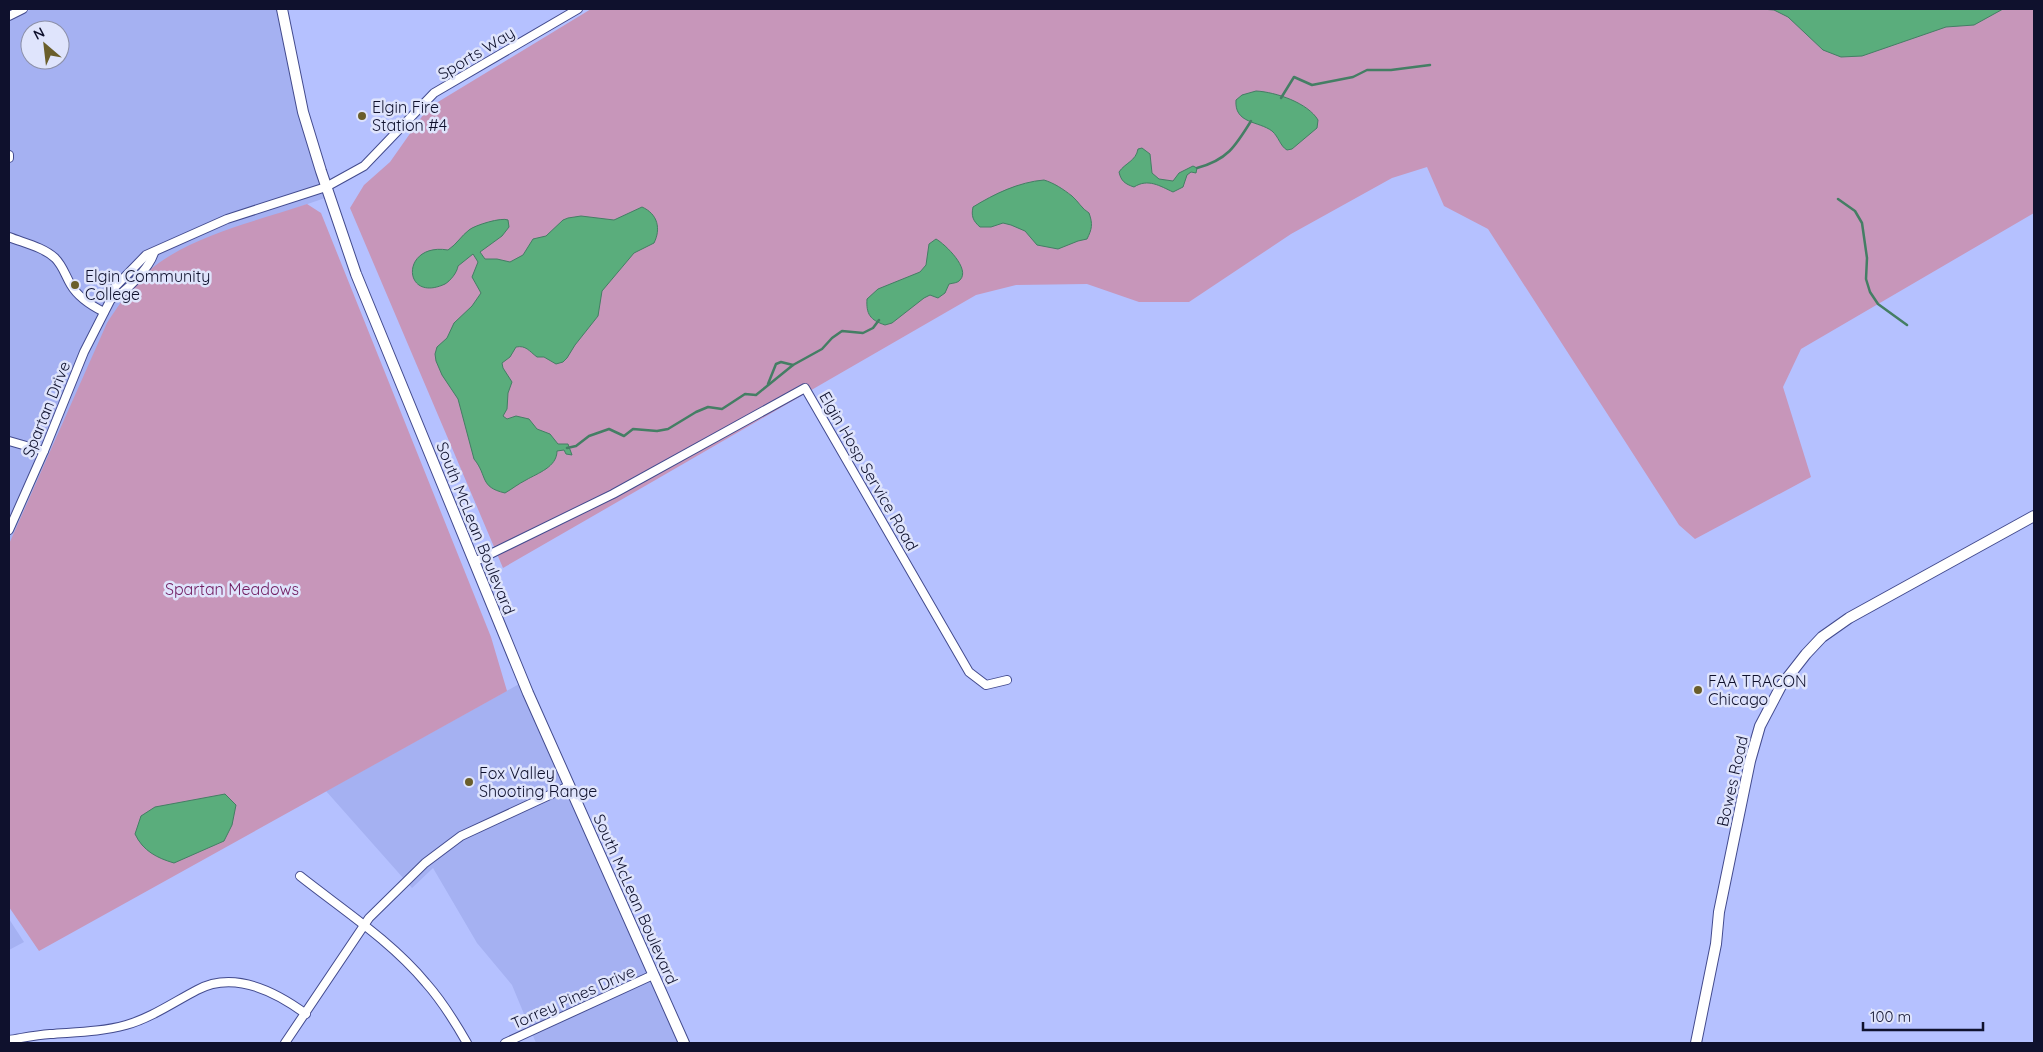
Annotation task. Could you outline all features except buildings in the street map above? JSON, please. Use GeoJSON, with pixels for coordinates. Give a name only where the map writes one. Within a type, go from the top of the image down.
{"type":"FeatureCollection","features":[{"type":"Feature","properties":{"kind":"main road","name":"South McLean Boulevard"},"geometry":{"type":"LineString","coordinates":[[282,9],[303,112],[356,274],[568,786],[684,1043]]}},
{"type":"Feature","properties":{"kind":"main road","name":"Bowes Road"},"geometry":{"type":"LineString","coordinates":[[1696,1043],[1716,944],[1719,912],[1750,761],[1760,726],[1781,686],[1806,654],[1835,627],[1860,610],[2034,516]]}},
{"type":"Feature","properties":{"kind":"street"},"geometry":{"type":"LineString","coordinates":[[9,16],[23,9]]}},
{"type":"Feature","properties":{"kind":"street","name":"Sports Way"},"geometry":{"type":"LineString","coordinates":[[326,187],[364,166],[434,93],[578,9]]}},
{"type":"Feature","properties":{"kind":"street","name":"Spartan Drive"},"geometry":{"type":"LineString","coordinates":[[9,530],[44,451],[84,352],[111,299],[112,290],[146,255],[227,219],[326,187]]}},
{"type":"Feature","properties":{"kind":"street"},"geometry":{"type":"LineString","coordinates":[[9,237],[46,252],[55,258],[80,296],[95,308],[104,312]]}},
{"type":"Feature","properties":{"kind":"street","name":"Elgin Hosp Service Road"},"geometry":{"type":"LineString","coordinates":[[474,562],[549,527],[622,489],[805,388],[969,672],[986,685],[1007,680]]}},
{"type":"Feature","properties":{"kind":"street"},"geometry":{"type":"LineString","coordinates":[[9,441],[44,451]]}},
{"type":"Feature","properties":{"kind":"street"},"geometry":{"type":"LineString","coordinates":[[285,1043],[364,925],[425,863],[462,836],[568,786]]}},
{"type":"Feature","properties":{"kind":"street"},"geometry":{"type":"LineString","coordinates":[[300,876],[394,950],[427,984],[444,1006],[467,1043]]}},
{"type":"Feature","properties":{"kind":"street","name":"Torrey Pines Drive"},"geometry":{"type":"LineString","coordinates":[[504,1043],[653,976]]}},
{"type":"Feature","properties":{"kind":"street"},"geometry":{"type":"LineString","coordinates":[[9,1040],[48,1034],[105,1030],[127,1025],[145,1018],[205,986],[225,982],[256,986],[268,990],[306,1014]]}},
{"type":"Feature","properties":{"kind":"shaded area","name":"Elgin Community College"},"geometry":{"type":"Polygon","coordinates":[[[32,9],[282,9],[325,198],[215,236],[9,554],[9,22],[32,9]]]}},
{"type":"Feature","properties":{"kind":"shaded area"},"geometry":{"type":"Polygon","coordinates":[[[1761,9],[2003,9],[1974,25],[1946,27],[1862,56],[1841,57],[1823,50],[1788,17],[1774,10],[1761,9]]]}},
{"type":"Feature","properties":{"kind":"shaded area"},"geometry":{"type":"Polygon","coordinates":[[[1256,91],[1282,96],[1307,108],[1318,120],[1317,128],[1292,149],[1287,150],[1272,131],[1248,121],[1239,114],[1236,108],[1236,100],[1242,95],[1256,91]]]}},
{"type":"Feature","properties":{"kind":"shaded area"},"geometry":{"type":"Polygon","coordinates":[[[1142,148],[1150,154],[1152,173],[1159,179],[1173,181],[1179,173],[1193,166],[1197,168],[1196,173],[1191,172],[1187,175],[1183,187],[1173,192],[1159,185],[1149,183],[1139,184],[1134,187],[1128,185],[1122,180],[1119,172],[1133,159],[1138,149],[1142,148]]]}},
{"type":"Feature","properties":{"kind":"shaded area"},"geometry":{"type":"Polygon","coordinates":[[[1044,180],[1069,193],[1089,213],[1091,226],[1087,239],[1058,249],[1037,245],[1025,231],[1011,225],[1003,223],[991,227],[980,227],[974,220],[972,216],[973,207],[981,202],[1016,186],[1044,180]]]}},
{"type":"Feature","properties":{"kind":"shaded area"},"geometry":{"type":"Polygon","coordinates":[[[642,207],[652,214],[657,222],[654,243],[634,253],[602,291],[598,316],[567,358],[563,362],[556,364],[544,357],[537,357],[527,349],[516,347],[510,357],[502,363],[512,382],[508,393],[507,409],[503,416],[507,419],[516,416],[529,419],[537,429],[550,434],[558,444],[568,444],[572,455],[566,454],[564,450],[557,451],[554,461],[546,469],[505,493],[491,488],[474,459],[458,399],[442,375],[435,354],[437,347],[447,338],[454,323],[472,306],[481,293],[472,277],[478,262],[473,254],[458,266],[455,274],[447,283],[431,288],[421,286],[414,280],[412,272],[415,263],[421,255],[432,250],[448,250],[466,232],[488,222],[505,219],[508,220],[509,227],[502,236],[480,252],[485,259],[510,262],[523,255],[533,239],[546,236],[563,220],[581,216],[614,220],[642,207]]]}},
{"type":"Feature","properties":{"kind":"shaded area"},"geometry":{"type":"Polygon","coordinates":[[[936,239],[956,257],[962,270],[960,280],[949,284],[945,293],[938,298],[930,295],[924,298],[892,323],[885,325],[872,319],[867,309],[867,299],[878,289],[920,272],[926,265],[929,244],[936,239]]]}},
{"type":"Feature","properties":{"kind":"shaded area"},"geometry":{"type":"Polygon","coordinates":[[[521,683],[682,1043],[536,1043],[512,985],[477,943],[433,868],[412,888],[326,791],[521,683]]]}},
{"type":"Feature","properties":{"kind":"shaded area"},"geometry":{"type":"Polygon","coordinates":[[[225,794],[236,805],[232,825],[224,841],[174,863],[151,853],[142,845],[135,834],[141,816],[155,807],[225,794]]]}},
{"type":"Feature","properties":{"kind":"shaded area"},"geometry":{"type":"Polygon","coordinates":[[[9,919],[24,942],[9,950],[9,919]]]}},
{"type":"Feature","properties":{"kind":"green space"},"geometry":{"type":"Polygon","coordinates":[[[591,9],[2034,9],[2034,213],[1801,349],[1783,387],[1811,477],[1695,539],[1679,525],[1488,229],[1444,206],[1427,167],[1392,178],[1291,234],[1189,302],[1139,302],[1087,284],[1016,285],[976,295],[503,568],[350,208],[364,185],[390,162],[428,108],[591,9]]]}},
{"type":"Feature","properties":{"kind":"green space","name":"Spartan Meadows"},"geometry":{"type":"Polygon","coordinates":[[[307,204],[321,213],[491,637],[507,691],[39,951],[9,907],[9,544],[107,323],[134,285],[145,274],[181,249],[243,224],[307,204]]]}},
{"type":"Feature","properties":{"kind":"waterway"},"geometry":{"type":"LineString","coordinates":[[1281,98],[1294,77],[1312,85],[1353,77],[1367,70],[1391,70],[1430,65]]}},
{"type":"Feature","properties":{"kind":"waterway"},"geometry":{"type":"LineString","coordinates":[[1197,168],[1216,161],[1229,151],[1251,121]]}},
{"type":"Feature","properties":{"kind":"waterway"},"geometry":{"type":"LineString","coordinates":[[1838,199],[1855,211],[1862,223],[1867,258],[1866,279],[1870,292],[1878,304],[1907,325]]}},
{"type":"Feature","properties":{"kind":"waterway"},"geometry":{"type":"LineString","coordinates":[[567,448],[576,446],[589,436],[609,429],[624,436],[633,429],[657,431],[668,429],[708,407],[722,409],[745,394],[756,395],[793,365],[822,349],[842,331],[863,333],[873,328],[879,320]]}},
{"type":"Feature","properties":{"kind":"waterway"},"geometry":{"type":"LineString","coordinates":[[768,384],[776,364],[781,362],[793,365]]}},
{"type":"Feature","properties":{"kind":"place","name":"Elgin Fire Station #4"},"geometry":{"type":"Point","coordinates":[362,116]}},
{"type":"Feature","properties":{"kind":"place","name":"Elgin Community College"},"geometry":{"type":"Point","coordinates":[75,285]}},
{"type":"Feature","properties":{"kind":"place","name":"FAA TRACON Chicago"},"geometry":{"type":"Point","coordinates":[1698,690]}},
{"type":"Feature","properties":{"kind":"place","name":"Fox Valley Shooting Range"},"geometry":{"type":"Point","coordinates":[469,782]}}]}
